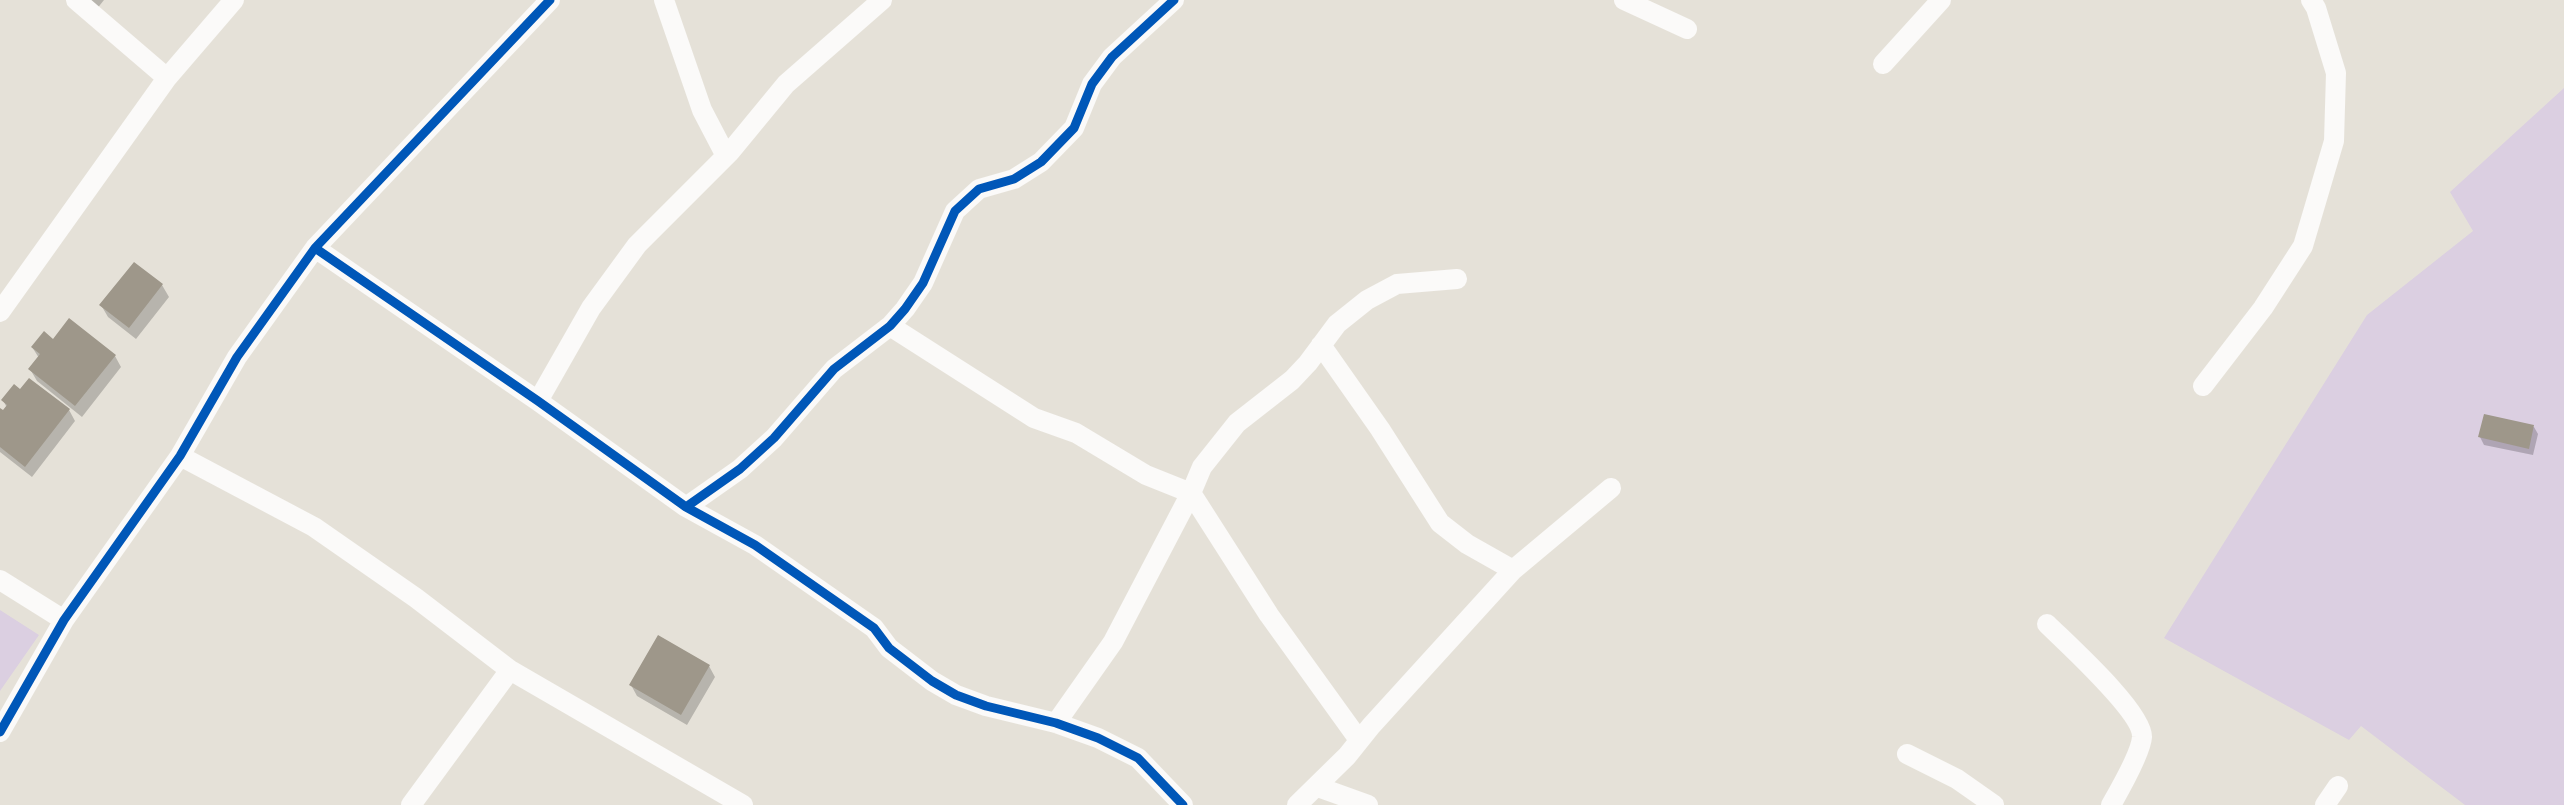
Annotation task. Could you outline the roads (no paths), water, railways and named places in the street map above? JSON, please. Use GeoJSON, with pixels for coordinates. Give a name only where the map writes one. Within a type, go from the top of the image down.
{"type":"FeatureCollection","features":[{"type":"Feature","properties":{"kind":"street"},"geometry":{"type":"LineString","coordinates":[[76,0],[166,78]]}},
{"type":"Feature","properties":{"kind":"street"},"geometry":{"type":"LineString","coordinates":[[0,312],[166,78],[234,0]]}},
{"type":"Feature","properties":{"kind":"street"},"geometry":{"type":"LineString","coordinates":[[0,732],[64,620],[180,456],[237,357],[315,248],[550,0]]}},
{"type":"Feature","properties":{"kind":"street"},"geometry":{"type":"LineString","coordinates":[[664,0],[702,111],[726,156]]}},
{"type":"Feature","properties":{"kind":"street"},"geometry":{"type":"LineString","coordinates":[[538,401],[591,308],[637,245],[726,156],[786,84],[882,0]]}},
{"type":"Feature","properties":{"kind":"street"},"geometry":{"type":"LineString","coordinates":[[686,507],[740,469],[774,438],[834,369],[890,326],[923,283],[955,211],[979,189],[1014,179],[1041,162],[1074,128],[1092,84],[1112,57],[1174,0]]}},
{"type":"Feature","properties":{"kind":"street"},"geometry":{"type":"LineString","coordinates":[[1624,0],[1687,29]]}},
{"type":"Feature","properties":{"kind":"street"},"geometry":{"type":"LineString","coordinates":[[1883,64],[1941,0]]}},
{"type":"Feature","properties":{"kind":"street"},"geometry":{"type":"LineString","coordinates":[[2203,386],[2263,308],[2303,246],[2334,141],[2336,73],[2316,8],[2311,0]]}},
{"type":"Feature","properties":{"kind":"street"},"geometry":{"type":"LineString","coordinates":[[315,248],[538,401],[686,507],[755,545],[874,628],[889,648],[908,665],[956,695],[1030,719],[1056,723],[1098,738],[1138,759],[1183,805]]}},
{"type":"Feature","properties":{"kind":"street"},"geometry":{"type":"LineString","coordinates":[[1056,723],[1113,642],[1191,494],[1202,467],[1237,423],[1292,380],[1337,324],[1367,300],[1397,284],[1457,279]]}},
{"type":"Feature","properties":{"kind":"street"},"geometry":{"type":"LineString","coordinates":[[890,326],[1034,418],[1076,433],[1146,475],[1191,494],[1269,615],[1359,740]]}},
{"type":"Feature","properties":{"kind":"street"},"geometry":{"type":"LineString","coordinates":[[1321,345],[1380,429],[1440,523],[1467,544],[1514,570]]}},
{"type":"Feature","properties":{"kind":"street"},"geometry":{"type":"LineString","coordinates":[[180,456],[314,527],[416,598],[510,670],[722,800],[743,805]]}},
{"type":"Feature","properties":{"kind":"street"},"geometry":{"type":"LineString","coordinates":[[1297,805],[1318,787],[1514,570],[1611,488]]}},
{"type":"Feature","properties":{"kind":"street"},"geometry":{"type":"LineString","coordinates":[[0,580],[64,620]]}},
{"type":"Feature","properties":{"kind":"street"},"geometry":{"type":"LineString","coordinates":[[2047,624],[2120,698],[2136,718],[2142,737],[2126,778],[2111,805]]}},
{"type":"Feature","properties":{"kind":"street"},"geometry":{"type":"LineString","coordinates":[[411,805],[510,670]]}},
{"type":"Feature","properties":{"kind":"street"},"geometry":{"type":"LineString","coordinates":[[1907,754],[1957,779],[1994,805]]}},
{"type":"Feature","properties":{"kind":"street"},"geometry":{"type":"LineString","coordinates":[[2325,805],[2338,786]]}},
{"type":"Feature","properties":{"kind":"street"},"geometry":{"type":"LineString","coordinates":[[1318,787],[1368,805]]}}]}
